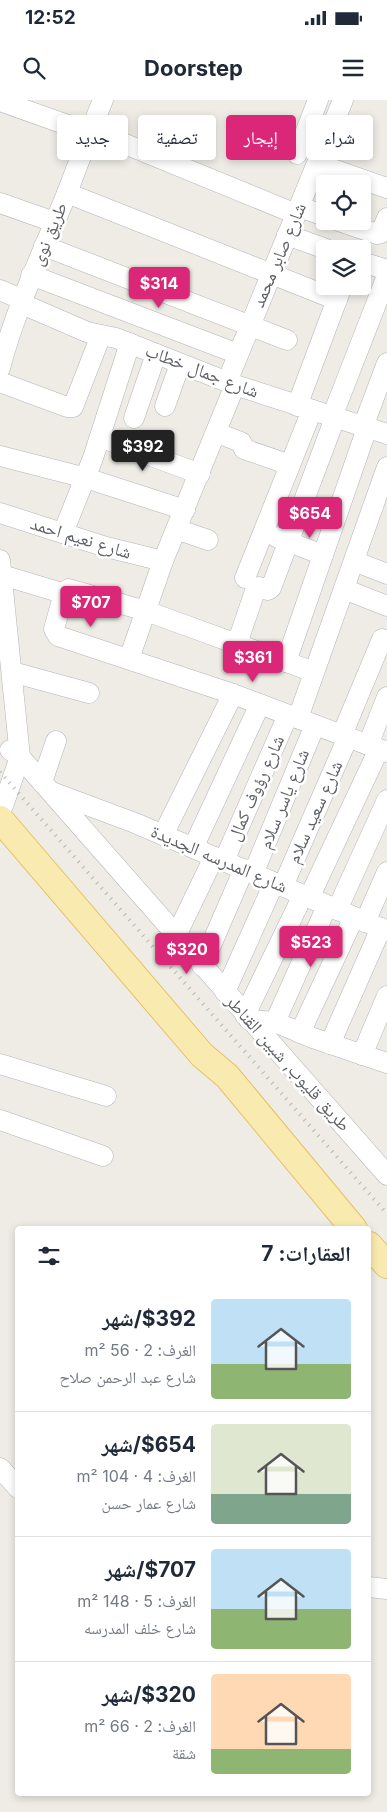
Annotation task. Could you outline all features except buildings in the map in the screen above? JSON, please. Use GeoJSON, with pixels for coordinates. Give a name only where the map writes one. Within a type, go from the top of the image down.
{"type":"FeatureCollection","features":[{"type":"Feature","properties":{"kind":"main road"},"geometry":{"type":"LineString","coordinates":[[1,810],[212,1046],[227,1076],[346,1225]]}},
{"type":"Feature","properties":{"kind":"main road"},"geometry":{"type":"LineString","coordinates":[[371,1247],[387,1265]]}},
{"type":"Feature","properties":{"kind":"street","name":"طريق نوى"},"geometry":{"type":"LineString","coordinates":[[97,115],[103,100]]}},
{"type":"Feature","properties":{"kind":"street"},"geometry":{"type":"LineString","coordinates":[[296,154],[318,100]]}},
{"type":"Feature","properties":{"kind":"street","name":"شارع صابر محمد"},"geometry":{"type":"LineString","coordinates":[[129,659],[163,561],[217,433],[238,354],[343,100]]}},
{"type":"Feature","properties":{"kind":"street"},"geometry":{"type":"LineString","coordinates":[[0,101],[57,120]]}},
{"type":"Feature","properties":{"kind":"street"},"geometry":{"type":"LineString","coordinates":[[128,146],[298,211],[316,214]]}},
{"type":"Feature","properties":{"kind":"street","name":"طريق نوى"},"geometry":{"type":"LineString","coordinates":[[0,368],[4,332],[21,301],[79,160]]}},
{"type":"Feature","properties":{"kind":"street"},"geometry":{"type":"LineString","coordinates":[[318,164],[387,188]]}},
{"type":"Feature","properties":{"kind":"street"},"geometry":{"type":"LineString","coordinates":[[67,193],[271,274],[316,286]]}},
{"type":"Feature","properties":{"kind":"street"},"geometry":{"type":"LineString","coordinates":[[0,203],[54,222]]}},
{"type":"Feature","properties":{"kind":"street"},"geometry":{"type":"LineString","coordinates":[[365,230],[377,234],[381,232],[387,218]]}},
{"type":"Feature","properties":{"kind":"street"},"geometry":{"type":"LineString","coordinates":[[287,235],[316,245]]}},
{"type":"Feature","properties":{"kind":"street"},"geometry":{"type":"LineString","coordinates":[[44,246],[287,340]]}},
{"type":"Feature","properties":{"kind":"street"},"geometry":{"type":"LineString","coordinates":[[371,265],[387,270]]}},
{"type":"Feature","properties":{"kind":"street"},"geometry":{"type":"LineString","coordinates":[[31,276],[238,354]]}},
{"type":"Feature","properties":{"kind":"street"},"geometry":{"type":"LineString","coordinates":[[237,644],[256,588],[268,590],[271,588],[387,276]]}},
{"type":"Feature","properties":{"kind":"street","name":"شارع جمال خطاب"},"geometry":{"type":"LineString","coordinates":[[0,290],[87,332],[101,334],[130,343],[231,384],[387,434]]}},
{"type":"Feature","properties":{"kind":"street"},"geometry":{"type":"LineString","coordinates":[[245,578],[290,465],[339,295]]}},
{"type":"Feature","properties":{"kind":"street"},"geometry":{"type":"LineString","coordinates":[[0,382],[71,408],[76,404],[101,334]]}},
{"type":"Feature","properties":{"kind":"street"},"geometry":{"type":"LineString","coordinates":[[63,533],[86,478],[130,343]]}},
{"type":"Feature","properties":{"kind":"street"},"geometry":{"type":"LineString","coordinates":[[134,418],[156,354]]}},
{"type":"Feature","properties":{"kind":"street"},"geometry":{"type":"LineString","coordinates":[[286,662],[387,363]]}},
{"type":"Feature","properties":{"kind":"street"},"geometry":{"type":"LineString","coordinates":[[165,406],[180,364]]}},
{"type":"Feature","properties":{"kind":"street"},"geometry":{"type":"LineString","coordinates":[[217,433],[241,442],[244,449],[290,465]]}},
{"type":"Feature","properties":{"kind":"street"},"geometry":{"type":"LineString","coordinates":[[100,437],[200,474]]}},
{"type":"Feature","properties":{"kind":"street"},"geometry":{"type":"LineString","coordinates":[[0,456],[86,478],[185,510]]}},
{"type":"Feature","properties":{"kind":"street"},"geometry":{"type":"LineString","coordinates":[[300,719],[314,672],[387,468]]}},
{"type":"Feature","properties":{"kind":"street","name":"شارع نعيم احمد"},"geometry":{"type":"LineString","coordinates":[[0,513],[106,547],[163,561]]}},
{"type":"Feature","properties":{"kind":"street"},"geometry":{"type":"LineString","coordinates":[[176,529],[208,540]]}},
{"type":"Feature","properties":{"kind":"street"},"geometry":{"type":"LineString","coordinates":[[263,532],[323,555]]}},
{"type":"Feature","properties":{"kind":"street"},"geometry":{"type":"LineString","coordinates":[[354,561],[387,574]]}},
{"type":"Feature","properties":{"kind":"street"},"geometry":{"type":"LineString","coordinates":[[1,810],[16,750],[15,701],[6,677],[1,567],[64,593]]}},
{"type":"Feature","properties":{"kind":"street"},"geometry":{"type":"LineString","coordinates":[[314,672],[146,611],[69,589],[64,593],[54,629],[58,636],[233,694],[378,748]]}},
{"type":"Feature","properties":{"kind":"street"},"geometry":{"type":"LineString","coordinates":[[344,589],[387,606]]}},
{"type":"Feature","properties":{"kind":"street","name":"شارع سعيد سلام"},"geometry":{"type":"LineString","coordinates":[[225,992],[278,884],[345,736],[382,639]]}},
{"type":"Feature","properties":{"kind":"street"},"geometry":{"type":"LineString","coordinates":[[6,677],[89,694]]}},
{"type":"Feature","properties":{"kind":"street"},"geometry":{"type":"LineString","coordinates":[[163,835],[233,694]]}},
{"type":"Feature","properties":{"kind":"street"},"geometry":{"type":"LineString","coordinates":[[387,697],[378,748],[247,1017],[275,1022],[330,1044],[387,1063]]}},
{"type":"Feature","properties":{"kind":"street"},"geometry":{"type":"LineString","coordinates":[[193,848],[260,704]]}},
{"type":"Feature","properties":{"kind":"street","name":"شارع رؤوف كمال"},"geometry":{"type":"LineString","coordinates":[[176,936],[300,719]]}},
{"type":"Feature","properties":{"kind":"street","name":"شارع ياسر سلام"},"geometry":{"type":"LineString","coordinates":[[202,966],[249,872],[300,719]]}},
{"type":"Feature","properties":{"kind":"street"},"geometry":{"type":"LineString","coordinates":[[46,787],[56,741]]}},
{"type":"Feature","properties":{"kind":"street"},"geometry":{"type":"LineString","coordinates":[[0,773],[16,750]]}},
{"type":"Feature","properties":{"kind":"street","name":"طريق قليوب, شبين القناطر"},"geometry":{"type":"LineString","coordinates":[[16,750],[202,966],[387,1175]]}},
{"type":"Feature","properties":{"kind":"street","name":"شارع المدرسه الجديدة"},"geometry":{"type":"LineString","coordinates":[[46,787],[359,919]]}},
{"type":"Feature","properties":{"kind":"street"},"geometry":{"type":"LineString","coordinates":[[330,1044],[387,800]]}},
{"type":"Feature","properties":{"kind":"street"},"geometry":{"type":"LineString","coordinates":[[300,1033],[359,919],[387,872]]}},
{"type":"Feature","properties":{"kind":"street"},"geometry":{"type":"LineString","coordinates":[[275,1022],[359,919]]}},
{"type":"Feature","properties":{"kind":"street"},"geometry":{"type":"LineString","coordinates":[[362,1055],[387,996]]}},
{"type":"Feature","properties":{"kind":"street"},"geometry":{"type":"LineString","coordinates":[[0,1064],[106,1096]]}},
{"type":"Feature","properties":{"kind":"street"},"geometry":{"type":"LineString","coordinates":[[0,1120],[103,1156]]}},
{"type":"Feature","properties":{"kind":"street"},"geometry":{"type":"LineString","coordinates":[[0,1468],[15,1485]]}},
{"type":"Feature","properties":{"kind":"street"},"geometry":{"type":"LineString","coordinates":[[371,1587],[387,1589]]}},
{"type":"Feature","properties":{"kind":"railway"},"geometry":{"type":"LineString","coordinates":[[0,772],[387,1214]]}}]}
